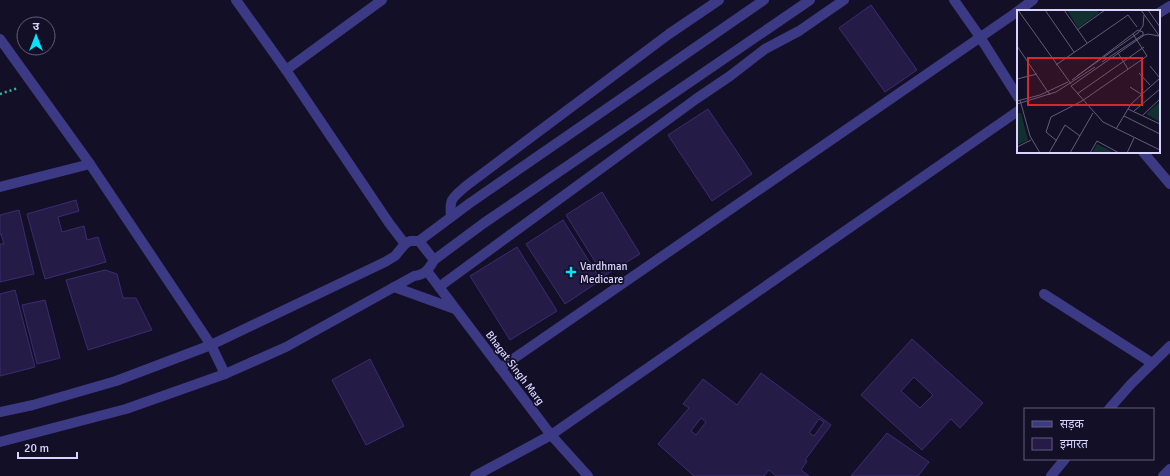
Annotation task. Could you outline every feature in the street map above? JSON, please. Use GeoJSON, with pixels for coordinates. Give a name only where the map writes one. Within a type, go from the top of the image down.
{"type":"FeatureCollection","features":[{"type":"Feature","properties":{"kind":"street"},"geometry":{"type":"LineString","coordinates":[[236,0],[286,70],[389,223],[405,244]]}},
{"type":"Feature","properties":{"kind":"street"},"geometry":{"type":"LineString","coordinates":[[286,70],[382,0]]}},
{"type":"Feature","properties":{"kind":"street"},"geometry":{"type":"LineString","coordinates":[[451,218],[450,205],[452,199],[466,186],[669,34],[719,0]]}},
{"type":"Feature","properties":{"kind":"street"},"geometry":{"type":"LineString","coordinates":[[0,412],[33,405],[116,381],[211,345],[385,262],[395,256],[405,244],[410,241],[420,241],[470,202],[764,0]]}},
{"type":"Feature","properties":{"kind":"street"},"geometry":{"type":"LineString","coordinates":[[0,442],[126,409],[225,374],[286,347],[414,276],[420,275],[427,271],[434,260],[484,223],[810,0]]}},
{"type":"Feature","properties":{"kind":"street"},"geometry":{"type":"LineString","coordinates":[[439,287],[765,49],[799,30],[844,0]]}},
{"type":"Feature","properties":{"kind":"street"},"geometry":{"type":"LineString","coordinates":[[954,0],[980,37],[1017,95]]}},
{"type":"Feature","properties":{"kind":"street"},"geometry":{"type":"LineString","coordinates":[[1018,10],[1032,0]]}},
{"type":"Feature","properties":{"kind":"street"},"geometry":{"type":"LineString","coordinates":[[1160,12],[1170,6]]}},
{"type":"Feature","properties":{"kind":"street"},"geometry":{"type":"LineString","coordinates":[[500,368],[1017,11]]}},
{"type":"Feature","properties":{"kind":"street"},"geometry":{"type":"LineString","coordinates":[[0,39],[90,164],[211,345],[225,374]]}},
{"type":"Feature","properties":{"kind":"street"},"geometry":{"type":"LineString","coordinates":[[475,476],[551,435],[1017,112]]}},
{"type":"Feature","properties":{"kind":"street"},"geometry":{"type":"LineString","coordinates":[[1144,153],[1170,184]]}},
{"type":"Feature","properties":{"kind":"street"},"geometry":{"type":"LineString","coordinates":[[0,187],[90,164]]}},
{"type":"Feature","properties":{"kind":"street"},"geometry":{"type":"LineString","coordinates":[[420,241],[434,260]]}},
{"type":"Feature","properties":{"kind":"street","name":"Bhagat Singh Marg"},"geometry":{"type":"LineString","coordinates":[[427,271],[551,435],[588,476]]}},
{"type":"Feature","properties":{"kind":"street"},"geometry":{"type":"LineString","coordinates":[[394,287],[455,309]]}},
{"type":"Feature","properties":{"kind":"street"},"geometry":{"type":"LineString","coordinates":[[1044,294],[1152,363]]}},
{"type":"Feature","properties":{"kind":"street"},"geometry":{"type":"LineString","coordinates":[[1110,408],[1131,384],[1170,346]]}},
{"type":"Feature","properties":{"kind":"street"},"geometry":{"type":"LineString","coordinates":[[1051,476],[1064,460]]}},
{"type":"Feature","properties":{"kind":"street"},"geometry":{"type":"LineString","coordinates":[[1163,476],[1170,469]]}},
{"type":"Feature","properties":{"kind":"building"},"geometry":{"type":"Polygon","coordinates":[[[871,5],[917,70],[885,92],[839,28],[871,5]]]}},
{"type":"Feature","properties":{"kind":"building"},"geometry":{"type":"Polygon","coordinates":[[[708,109],[752,174],[712,201],[668,135],[708,109]]]}},
{"type":"Feature","properties":{"kind":"building"},"geometry":{"type":"Polygon","coordinates":[[[602,192],[640,254],[604,276],[566,215],[602,192]]]}},
{"type":"Feature","properties":{"kind":"building"},"geometry":{"type":"Polygon","coordinates":[[[76,200],[79,211],[58,217],[62,232],[84,226],[87,240],[98,237],[106,262],[45,279],[27,214],[76,200]]]}},
{"type":"Feature","properties":{"kind":"building"},"geometry":{"type":"Polygon","coordinates":[[[19,210],[34,274],[0,282],[0,244],[4,244],[1,234],[0,235],[0,215],[19,210]]]}},
{"type":"Feature","properties":{"kind":"building"},"geometry":{"type":"Polygon","coordinates":[[[563,220],[601,280],[565,304],[526,244],[563,220]]]}},
{"type":"Feature","properties":{"kind":"building"},"geometry":{"type":"Polygon","coordinates":[[[517,247],[557,311],[510,340],[470,276],[517,247]]]}},
{"type":"Feature","properties":{"kind":"building"},"geometry":{"type":"Polygon","coordinates":[[[105,270],[117,274],[123,298],[136,298],[152,330],[88,350],[66,280],[105,270]]]}},
{"type":"Feature","properties":{"kind":"building"},"geometry":{"type":"Polygon","coordinates":[[[15,290],[35,367],[0,376],[0,294],[15,290]]]}},
{"type":"Feature","properties":{"kind":"building"},"geometry":{"type":"Polygon","coordinates":[[[45,300],[60,358],[37,364],[22,305],[45,300]]]}},
{"type":"Feature","properties":{"kind":"building"},"geometry":{"type":"Polygon","coordinates":[[[912,339],[983,403],[960,428],[951,419],[922,450],[861,395],[912,339]],[[914,377],[901,391],[920,408],[933,395],[914,377]]]}},
{"type":"Feature","properties":{"kind":"building"},"geometry":{"type":"Polygon","coordinates":[[[370,359],[404,426],[366,445],[332,380],[370,359]]]}},
{"type":"Feature","properties":{"kind":"building"},"geometry":{"type":"Polygon","coordinates":[[[761,373],[831,425],[805,460],[807,461],[801,470],[809,476],[776,476],[769,470],[764,476],[694,476],[658,444],[689,408],[683,404],[703,379],[737,405],[761,373]],[[701,418],[691,431],[696,435],[706,422],[701,418]],[[819,419],[809,433],[814,436],[824,422],[819,419]]]}},
{"type":"Feature","properties":{"kind":"building"},"geometry":{"type":"Polygon","coordinates":[[[887,433],[929,462],[918,476],[851,476],[887,433]]]}},
{"type":"Feature","properties":{"kind":"place","name":"Vardhman Medicare"},"geometry":{"type":"Point","coordinates":[571,272]}}]}
